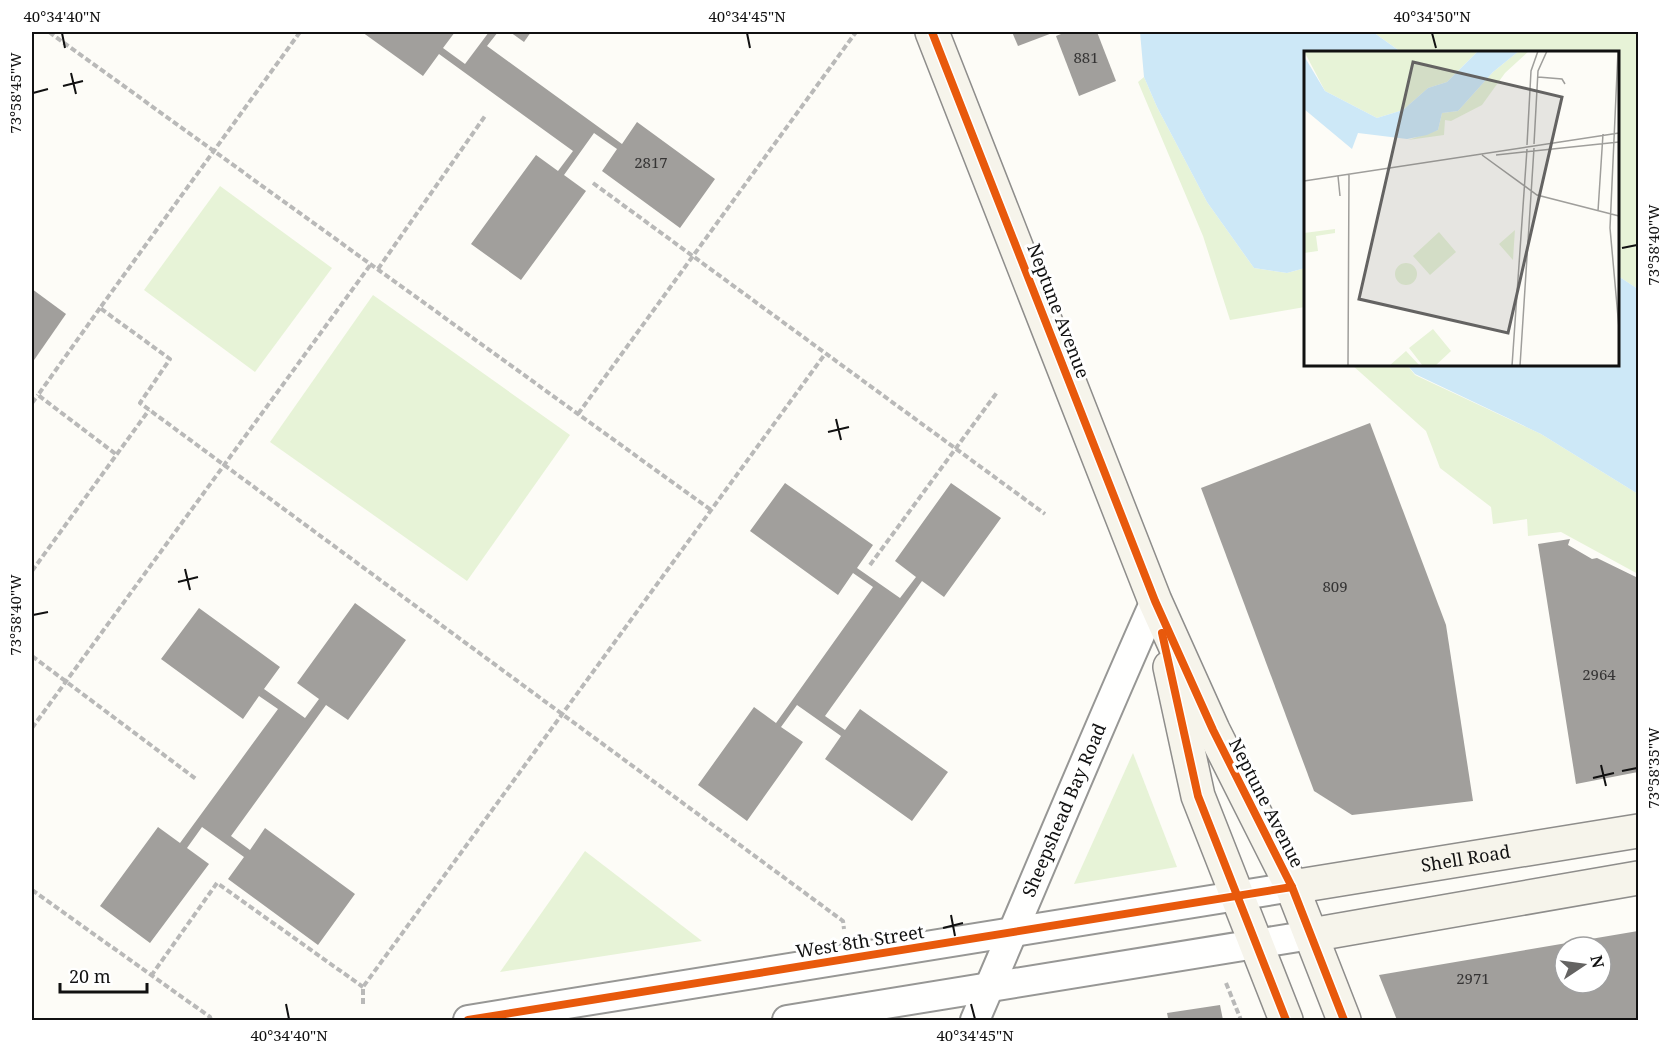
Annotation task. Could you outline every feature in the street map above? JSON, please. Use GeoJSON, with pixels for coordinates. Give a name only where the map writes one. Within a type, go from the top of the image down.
{"type":"FeatureCollection","features":[{"type":"Feature","properties":{"kind":"main road","name":"Neptune Avenue"},"geometry":{"type":"LineString","coordinates":[[932,32],[1155,601],[1213,730],[1292,887],[1344,1020]]}},
{"type":"Feature","properties":{"kind":"main road","name":"Neptune Avenue"},"geometry":{"type":"LineString","coordinates":[[1155,601],[1198,796],[1286,1020]]}},
{"type":"Feature","properties":{"kind":"main road","name":"Shell Road"},"geometry":{"type":"LineString","coordinates":[[1292,887],[1638,831]]}},
{"type":"Feature","properties":{"kind":"main road"},"geometry":{"type":"LineString","coordinates":[[1311,935],[1638,878]]}},
{"type":"Feature","properties":{"kind":"street","name":"Sheepshead Bay Road"},"geometry":{"type":"LineString","coordinates":[[975,1020],[1155,601]]}},
{"type":"Feature","properties":{"kind":"street","name":"West 8th Street"},"geometry":{"type":"LineString","coordinates":[[468,1020],[1292,887]]}},
{"type":"Feature","properties":{"kind":"street"},"geometry":{"type":"LineString","coordinates":[[787,1020],[1311,935]]}},
{"type":"Feature","properties":{"kind":"path"},"geometry":{"type":"LineString","coordinates":[[49,32],[711,510]]}},
{"type":"Feature","properties":{"kind":"path"},"geometry":{"type":"LineString","coordinates":[[32,403],[300,32]]}},
{"type":"Feature","properties":{"kind":"path"},"geometry":{"type":"LineString","coordinates":[[578,414],[856,32]]}},
{"type":"Feature","properties":{"kind":"path"},"geometry":{"type":"LineString","coordinates":[[378,269],[485,116]]}},
{"type":"Feature","properties":{"kind":"path"},"geometry":{"type":"LineString","coordinates":[[593,183],[1045,514]]}},
{"type":"Feature","properties":{"kind":"path"},"geometry":{"type":"LineString","coordinates":[[32,728],[371,264]]}},
{"type":"Feature","properties":{"kind":"path"},"geometry":{"type":"LineString","coordinates":[[100,308],[170,359],[140,403],[843,921],[844,929]]}},
{"type":"Feature","properties":{"kind":"path"},"geometry":{"type":"LineString","coordinates":[[363,1004],[363,987],[825,354]]}},
{"type":"Feature","properties":{"kind":"path"},"geometry":{"type":"LineString","coordinates":[[870,565],[998,391]]}},
{"type":"Feature","properties":{"kind":"path"},"geometry":{"type":"LineString","coordinates":[[38,395],[117,454]]}},
{"type":"Feature","properties":{"kind":"path"},"geometry":{"type":"LineString","coordinates":[[32,571],[149,410]]}},
{"type":"Feature","properties":{"kind":"path"},"geometry":{"type":"LineString","coordinates":[[32,656],[196,779]]}},
{"type":"Feature","properties":{"kind":"path"},"geometry":{"type":"LineString","coordinates":[[151,976],[218,883],[363,987]]}},
{"type":"Feature","properties":{"kind":"path"},"geometry":{"type":"LineString","coordinates":[[32,890],[210,1017],[211,1020]]}},
{"type":"Feature","properties":{"kind":"path"},"geometry":{"type":"LineString","coordinates":[[1226,982],[1241,1020]]}},
{"type":"Feature","properties":{"kind":"green space"},"geometry":{"type":"Polygon","coordinates":[[[1373,32],[1638,32],[1638,289],[1619,277],[1619,51],[1400,51],[1373,32]]]}},
{"type":"Feature","properties":{"kind":"green space"},"geometry":{"type":"Polygon","coordinates":[[[1144,77],[1157,107],[1207,202],[1254,268],[1287,273],[1304,268],[1304,307],[1230,320],[1203,236],[1138,82],[1144,77]]]}},
{"type":"Feature","properties":{"kind":"green space"},"geometry":{"type":"Polygon","coordinates":[[[220,186],[332,268],[255,372],[144,290],[220,186]]]}},
{"type":"Feature","properties":{"kind":"green space"},"geometry":{"type":"Polygon","coordinates":[[[373,295],[570,435],[467,581],[270,442],[373,295]]]}},
{"type":"Feature","properties":{"kind":"green space"},"geometry":{"type":"Polygon","coordinates":[[[1353,366],[1408,366],[1415,375],[1541,434],[1638,494],[1638,574],[1561,532],[1528,536],[1527,519],[1493,524],[1491,507],[1440,468],[1426,431],[1353,366]]]}},
{"type":"Feature","properties":{"kind":"green space"},"geometry":{"type":"Polygon","coordinates":[[[1133,753],[1177,867],[1074,884],[1133,753]]]}},
{"type":"Feature","properties":{"kind":"green space"},"geometry":{"type":"Polygon","coordinates":[[[585,851],[702,941],[500,972],[585,851]]]}},
{"type":"Feature","properties":{"kind":"water"},"geometry":{"type":"Polygon","coordinates":[[[1140,32],[1373,32],[1400,51],[1304,51],[1304,268],[1287,273],[1254,268],[1207,202],[1157,107],[1144,77],[1140,32]]]}},
{"type":"Feature","properties":{"kind":"water"},"geometry":{"type":"Polygon","coordinates":[[[1619,277],[1638,289],[1638,494],[1541,434],[1415,374],[1408,366],[1619,366],[1619,277]]]}},
{"type":"Feature","properties":{"kind":"building"},"geometry":{"type":"Polygon","coordinates":[[[362,32],[455,32],[443,48],[465,64],[489,32],[498,32],[487,46],[622,144],[637,122],[715,179],[680,228],[602,171],[617,149],[594,133],[564,175],[586,191],[521,280],[471,244],[536,155],[558,171],[573,151],[439,54],[423,76],[362,32]]]}},
{"type":"Feature","properties":{"kind":"building"},"geometry":{"type":"Polygon","coordinates":[[[510,32],[531,32],[524,42],[510,32]]]}},
{"type":"Feature","properties":{"kind":"building"},"geometry":{"type":"Polygon","coordinates":[[[1012,32],[1055,32],[1018,46],[1012,32]]]}},
{"type":"Feature","properties":{"kind":"building"},"geometry":{"type":"Polygon","coordinates":[[[1066,32],[1097,32],[1116,81],[1079,96],[1056,36],[1066,32]]]}},
{"type":"Feature","properties":{"kind":"building"},"geometry":{"type":"Polygon","coordinates":[[[32,289],[66,314],[32,363],[32,289]]]}},
{"type":"Feature","properties":{"kind":"building"},"geometry":{"type":"Polygon","coordinates":[[[1370,423],[1446,625],[1473,801],[1352,815],[1314,791],[1201,488],[1370,423]]]}},
{"type":"Feature","properties":{"kind":"building"},"geometry":{"type":"Polygon","coordinates":[[[785,483],[873,545],[857,568],[900,598],[916,577],[895,561],[951,483],[1001,518],[944,597],[922,581],[825,716],[845,730],[860,709],[948,772],[912,821],[825,759],[841,736],[797,705],[781,727],[803,742],[747,821],[698,785],[754,707],[776,723],[873,587],[853,573],[838,595],[750,531],[785,483]]]}},
{"type":"Feature","properties":{"kind":"building"},"geometry":{"type":"Polygon","coordinates":[[[1570,539],[1568,545],[1592,559],[1597,558],[1638,578],[1638,772],[1576,784],[1538,544],[1570,539]]]}},
{"type":"Feature","properties":{"kind":"building"},"geometry":{"type":"Polygon","coordinates":[[[355,603],[406,640],[348,720],[326,705],[231,836],[250,850],[265,828],[355,894],[318,945],[228,879],[244,857],[202,827],[187,848],[209,864],[150,943],[100,906],[158,827],[180,843],[278,709],[259,696],[243,719],[161,659],[199,608],[280,667],[264,689],[305,718],[319,699],[297,683],[355,603]]]}},
{"type":"Feature","properties":{"kind":"building"},"geometry":{"type":"Polygon","coordinates":[[[1638,931],[1638,1020],[1397,1020],[1379,975],[1553,945],[1553,995],[1613,995],[1613,935],[1638,931]]]}},
{"type":"Feature","properties":{"kind":"building"},"geometry":{"type":"Polygon","coordinates":[[[1220,1005],[1223,1020],[1163,1020],[1168,1018],[1167,1013],[1220,1005]]]}},
{"type":"Feature","properties":{"kind":"cycle path"},"geometry":{"type":"LineString","coordinates":[[932,32],[1155,601],[1213,730],[1292,887],[1344,1020]]}},
{"type":"Feature","properties":{"kind":"cycle path"},"geometry":{"type":"LineString","coordinates":[[1162,633],[1198,796],[1286,1020]]}},
{"type":"Feature","properties":{"kind":"cycle path"},"geometry":{"type":"LineString","coordinates":[[468,1020],[1292,887]]}}]}
